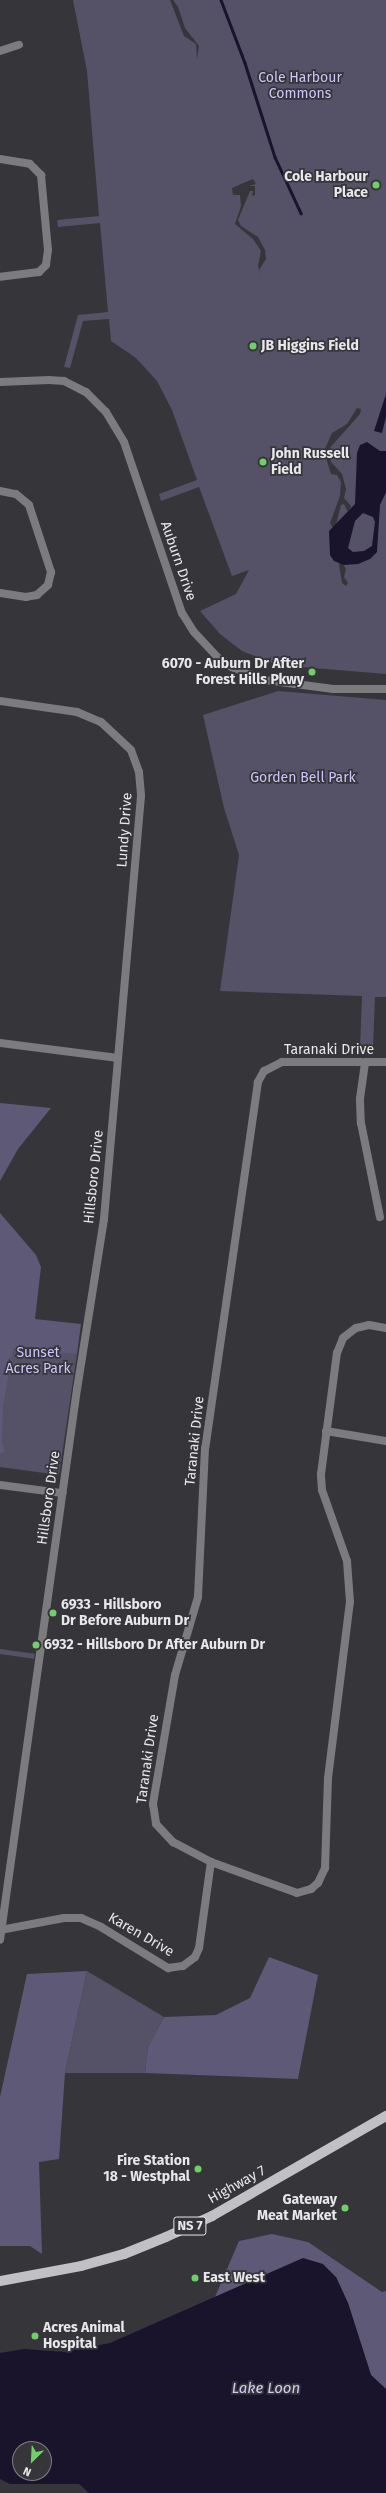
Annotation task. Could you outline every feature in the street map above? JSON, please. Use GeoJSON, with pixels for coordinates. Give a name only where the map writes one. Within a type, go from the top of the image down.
{"type":"FeatureCollection","features":[{"type":"Feature","properties":{"kind":"main road","name":"Highway 7"},"geometry":{"type":"LineString","coordinates":[[0,2281],[81,2266],[124,2254],[166,2237],[212,2216],[386,2116]]}},
{"type":"Feature","properties":{"kind":"street"},"geometry":{"type":"LineString","coordinates":[[0,51],[19,45]]}},
{"type":"Feature","properties":{"kind":"street"},"geometry":{"type":"LineString","coordinates":[[0,159],[30,164],[41,175],[48,250],[46,265],[39,272],[0,277]]}},
{"type":"Feature","properties":{"kind":"street","name":"Auburn Drive"},"geometry":{"type":"LineString","coordinates":[[0,382],[45,380],[64,381],[90,395],[111,418],[124,442],[182,613],[194,632],[217,657],[232,667],[265,680],[333,688],[386,689]]}},
{"type":"Feature","properties":{"kind":"street"},"geometry":{"type":"LineString","coordinates":[[0,491],[16,494],[29,505],[51,572],[48,585],[37,595],[26,597],[0,593]]}},
{"type":"Feature","properties":{"kind":"street","name":"Lundy Drive"},"geometry":{"type":"LineString","coordinates":[[0,701],[90,716],[112,729],[131,750],[136,760],[141,782],[141,807],[118,1058]]}},
{"type":"Feature","properties":{"kind":"street"},"geometry":{"type":"LineString","coordinates":[[0,1043],[118,1058]]}},
{"type":"Feature","properties":{"kind":"street","name":"Hillsboro Drive"},"geometry":{"type":"LineString","coordinates":[[0,1940],[62,1493],[104,1219],[118,1058]]}},
{"type":"Feature","properties":{"kind":"street","name":"Taranaki Drive"},"geometry":{"type":"LineString","coordinates":[[386,1062],[282,1062],[264,1071],[256,1089],[205,1448],[198,1597],[175,1675],[153,1804],[156,1824],[166,1836],[211,1862],[297,1893],[311,1889],[318,1883],[324,1871],[327,1792],[350,1596],[347,1561],[322,1490],[321,1464],[337,1353],[343,1338],[362,1326],[386,1328]]}},
{"type":"Feature","properties":{"kind":"street"},"geometry":{"type":"LineString","coordinates":[[365,1063],[360,1100],[361,1123],[380,1217]]}},
{"type":"Feature","properties":{"kind":"street"},"geometry":{"type":"LineString","coordinates":[[326,1431],[386,1441]]}},
{"type":"Feature","properties":{"kind":"street"},"geometry":{"type":"LineString","coordinates":[[0,1485],[62,1493]]}},
{"type":"Feature","properties":{"kind":"street","name":"Karen Drive"},"geometry":{"type":"LineString","coordinates":[[1,1930],[64,1918],[81,1918],[101,1926],[168,1968],[183,1966],[192,1960],[199,1948],[211,1862]]}},
{"type":"Feature","properties":{"kind":"green space","name":"Cole Harbour Commons"},"geometry":{"type":"Polygon","coordinates":[[[73,0],[170,0],[184,36],[196,44],[197,59],[199,46],[185,28],[178,7],[173,0],[386,0],[386,674],[277,665],[242,651],[220,634],[200,611],[236,594],[249,570],[232,576],[199,487],[161,501],[159,494],[197,480],[172,410],[157,381],[136,358],[111,341],[109,319],[83,321],[70,368],[64,367],[78,315],[108,312],[100,223],[58,227],[57,220],[99,216],[87,71],[73,0]],[[253,179],[232,188],[233,195],[240,195],[241,206],[235,224],[253,239],[261,251],[258,266],[261,281],[259,270],[266,259],[265,250],[258,237],[241,226],[238,220],[250,191],[253,191],[252,196],[255,195],[255,186],[249,186],[256,184],[253,179]],[[357,408],[347,424],[332,433],[324,451],[331,474],[337,475],[341,482],[340,496],[330,523],[333,528],[342,583],[346,586],[348,583],[344,577],[346,569],[342,562],[336,525],[341,505],[344,504],[348,512],[351,506],[344,498],[346,489],[342,474],[331,462],[328,450],[360,414],[361,409],[357,408]]]}},
{"type":"Feature","properties":{"kind":"green space","name":"Gorden Bell Park"},"geometry":{"type":"Polygon","coordinates":[[[278,691],[386,700],[386,997],[375,997],[373,1049],[360,1048],[362,996],[220,991],[239,855],[224,808],[203,715],[278,691]]]}},
{"type":"Feature","properties":{"kind":"green space","name":"Sunset Acres Park"},"geometry":{"type":"Polygon","coordinates":[[[0,1313],[77,1354],[59,1475],[0,1467],[0,1313]]]}},
{"type":"Feature","properties":{"kind":"green space"},"geometry":{"type":"Polygon","coordinates":[[[0,1649],[35,1654],[34,1659],[0,1654],[0,1649]]]}},
{"type":"Feature","properties":{"kind":"green space"},"geometry":{"type":"Polygon","coordinates":[[[87,1971],[164,2017],[148,2047],[145,2073],[65,2073],[87,1971]]]}},
{"type":"Feature","properties":{"kind":"shaded area"},"geometry":{"type":"Polygon","coordinates":[[[0,1103],[51,1108],[18,1149],[0,1181],[0,1103]]]}},
{"type":"Feature","properties":{"kind":"shaded area"},"geometry":{"type":"Polygon","coordinates":[[[0,1213],[36,1255],[41,1267],[35,1319],[81,1324],[77,1354],[13,1349],[3,1406],[2,1442],[5,1451],[0,1454],[0,1213]]]}},
{"type":"Feature","properties":{"kind":"shaded area"},"geometry":{"type":"Polygon","coordinates":[[[269,1957],[318,1975],[298,2079],[145,2073],[148,2047],[164,2017],[216,2015],[250,1998],[269,1957]]]}},
{"type":"Feature","properties":{"kind":"shaded area"},"geometry":{"type":"Polygon","coordinates":[[[87,1971],[65,2073],[59,2159],[39,2162],[42,2254],[30,2246],[0,2246],[0,2097],[27,1974],[87,1971]]]}},
{"type":"Feature","properties":{"kind":"shaded area"},"geometry":{"type":"Polygon","coordinates":[[[272,2234],[308,2242],[382,2292],[386,2291],[386,2389],[371,2375],[348,2303],[336,2277],[215,2297],[239,2241],[272,2234]]]}},
{"type":"Feature","properties":{"kind":"water"},"geometry":{"type":"Polygon","coordinates":[[[386,394],[386,417],[382,433],[374,431],[386,394]]]}},
{"type":"Feature","properties":{"kind":"water"},"geometry":{"type":"Polygon","coordinates":[[[367,442],[380,451],[386,451],[386,492],[380,505],[377,552],[370,559],[358,564],[344,565],[334,561],[330,555],[329,531],[355,504],[357,453],[360,445],[367,442]],[[363,513],[355,521],[348,548],[353,552],[364,551],[372,546],[375,522],[373,517],[363,513]]]}},
{"type":"Feature","properties":{"kind":"water","name":"Lake Loon"},"geometry":{"type":"Polygon","coordinates":[[[303,2258],[323,2264],[336,2277],[348,2303],[371,2375],[386,2389],[386,2493],[89,2493],[79,2484],[10,2484],[0,2479],[0,2353],[24,2349],[65,2352],[110,2343],[303,2258]]]}},
{"type":"Feature","properties":{"kind":"waterway"},"geometry":{"type":"LineString","coordinates":[[221,0],[245,63],[275,157],[301,213]]}},
{"type":"Feature","properties":{"kind":"place","name":"Cole Harbour Place"},"geometry":{"type":"Point","coordinates":[376,185]}},
{"type":"Feature","properties":{"kind":"place","name":"JB Higgins Field"},"geometry":{"type":"Point","coordinates":[253,346]}},
{"type":"Feature","properties":{"kind":"place","name":"John Russell Field"},"geometry":{"type":"Point","coordinates":[263,462]}},
{"type":"Feature","properties":{"kind":"place","name":"6070 - Auburn Dr After Forest Hills Pkwy"},"geometry":{"type":"Point","coordinates":[312,672]}},
{"type":"Feature","properties":{"kind":"place","name":"6933 - Hillsboro Dr Before Auburn Dr"},"geometry":{"type":"Point","coordinates":[53,1613]}},
{"type":"Feature","properties":{"kind":"place","name":"6932 - Hillsboro Dr After Auburn Dr"},"geometry":{"type":"Point","coordinates":[36,1645]}},
{"type":"Feature","properties":{"kind":"place","name":"Fire Station 18 - Westphal"},"geometry":{"type":"Point","coordinates":[198,2169]}},
{"type":"Feature","properties":{"kind":"place","name":"Gateway Meat Market"},"geometry":{"type":"Point","coordinates":[345,2208]}},
{"type":"Feature","properties":{"kind":"place","name":"East West"},"geometry":{"type":"Point","coordinates":[195,2278]}},
{"type":"Feature","properties":{"kind":"place","name":"Acres Animal Hospital"},"geometry":{"type":"Point","coordinates":[35,2336]}}]}
